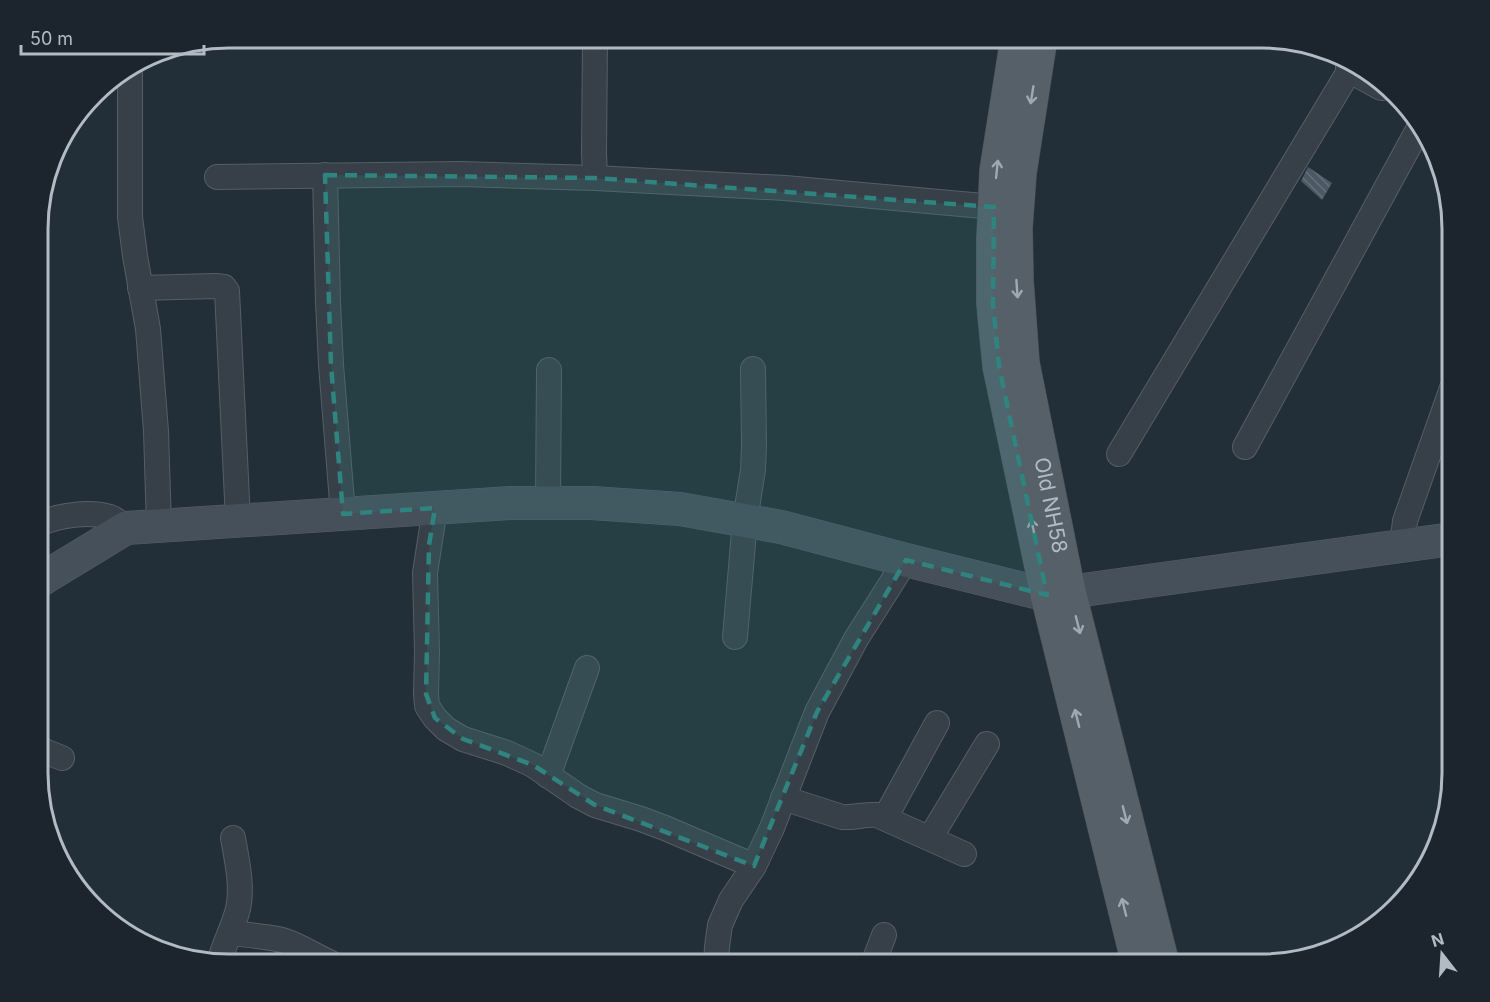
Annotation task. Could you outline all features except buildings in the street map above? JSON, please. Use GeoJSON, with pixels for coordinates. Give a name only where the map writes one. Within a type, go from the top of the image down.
{"type":"FeatureCollection","features":[{"type":"Feature","properties":{"kind":"main road","name":"Old NH58"},"geometry":{"type":"LineString","coordinates":[[1015,48],[996,171],[994,207],[993,304],[999,366],[1058,593],[1160,954]]}},
{"type":"Feature","properties":{"kind":"main road","name":"Old NH58"},"geometry":{"type":"LineString","coordinates":[[1039,48],[1020,173],[1016,228],[1023,363],[1058,593],[1136,954]]}},
{"type":"Feature","properties":{"kind":"main road"},"geometry":{"type":"LineString","coordinates":[[48,576],[126,528],[511,502],[592,502],[680,509],[781,527],[906,560],[1058,593],[1442,540]]}},
{"type":"Feature","properties":{"kind":"street"},"geometry":{"type":"LineString","coordinates":[[595,48],[595,178]]}},
{"type":"Feature","properties":{"kind":"street"},"geometry":{"type":"LineString","coordinates":[[1119,454],[1349,72]]}},
{"type":"Feature","properties":{"kind":"street"},"geometry":{"type":"LineString","coordinates":[[130,78],[130,217],[148,329],[156,431],[159,526]]}},
{"type":"Feature","properties":{"kind":"street"},"geometry":{"type":"LineString","coordinates":[[1245,447],[1415,135]]}},
{"type":"Feature","properties":{"kind":"street"},"geometry":{"type":"LineString","coordinates":[[217,177],[461,174],[595,178],[785,188],[994,207]]}},
{"type":"Feature","properties":{"kind":"street"},"geometry":{"type":"LineString","coordinates":[[325,176],[331,365],[343,514]]}},
{"type":"Feature","properties":{"kind":"street"},"geometry":{"type":"LineString","coordinates":[[140,288],[216,286],[224,287],[227,291],[238,520]]}},
{"type":"Feature","properties":{"kind":"street"},"geometry":{"type":"LineString","coordinates":[[735,637],[745,520],[753,470],[755,417],[753,369]]}},
{"type":"Feature","properties":{"kind":"street"},"geometry":{"type":"LineString","coordinates":[[548,502],[549,370]]}},
{"type":"Feature","properties":{"kind":"street"},"geometry":{"type":"LineString","coordinates":[[1402,546],[1405,521],[1442,416]]}},
{"type":"Feature","properties":{"kind":"street"},"geometry":{"type":"LineString","coordinates":[[435,508],[426,573],[426,694],[428,706],[435,718],[446,729],[463,739],[507,753],[533,765],[578,796],[595,804],[665,828],[754,866]]}},
{"type":"Feature","properties":{"kind":"street"},"geometry":{"type":"LineString","coordinates":[[48,520],[84,513],[112,518],[126,528]]}},
{"type":"Feature","properties":{"kind":"street"},"geometry":{"type":"LineString","coordinates":[[717,954],[720,925],[731,900],[754,866],[772,828],[817,712],[856,639],[906,560]]}},
{"type":"Feature","properties":{"kind":"street"},"geometry":{"type":"LineString","coordinates":[[548,776],[587,668]]}},
{"type":"Feature","properties":{"kind":"street"},"geometry":{"type":"LineString","coordinates":[[885,819],[937,723]]}},
{"type":"Feature","properties":{"kind":"street"},"geometry":{"type":"LineString","coordinates":[[930,838],[987,744]]}},
{"type":"Feature","properties":{"kind":"street"},"geometry":{"type":"LineString","coordinates":[[48,753],[62,758]]}},
{"type":"Feature","properties":{"kind":"street"},"geometry":{"type":"LineString","coordinates":[[783,798],[842,817],[877,815],[964,854]]}},
{"type":"Feature","properties":{"kind":"street"},"geometry":{"type":"LineString","coordinates":[[221,953],[238,908],[240,888],[233,838]]}},
{"type":"Feature","properties":{"kind":"street"},"geometry":{"type":"LineString","coordinates":[[230,933],[282,940],[311,954]]}},
{"type":"Feature","properties":{"kind":"street"},"geometry":{"type":"LineString","coordinates":[[877,954],[884,935]]}},
{"type":"Feature","properties":{"kind":"highlighted area"},"geometry":{"type":"Polygon","coordinates":[[[325,175],[595,178],[994,207],[993,304],[999,366],[1047,595],[906,560],[817,712],[754,866],[595,805],[533,765],[463,739],[435,718],[426,694],[429,545],[435,508],[343,514],[331,365],[325,175]]]}}]}
